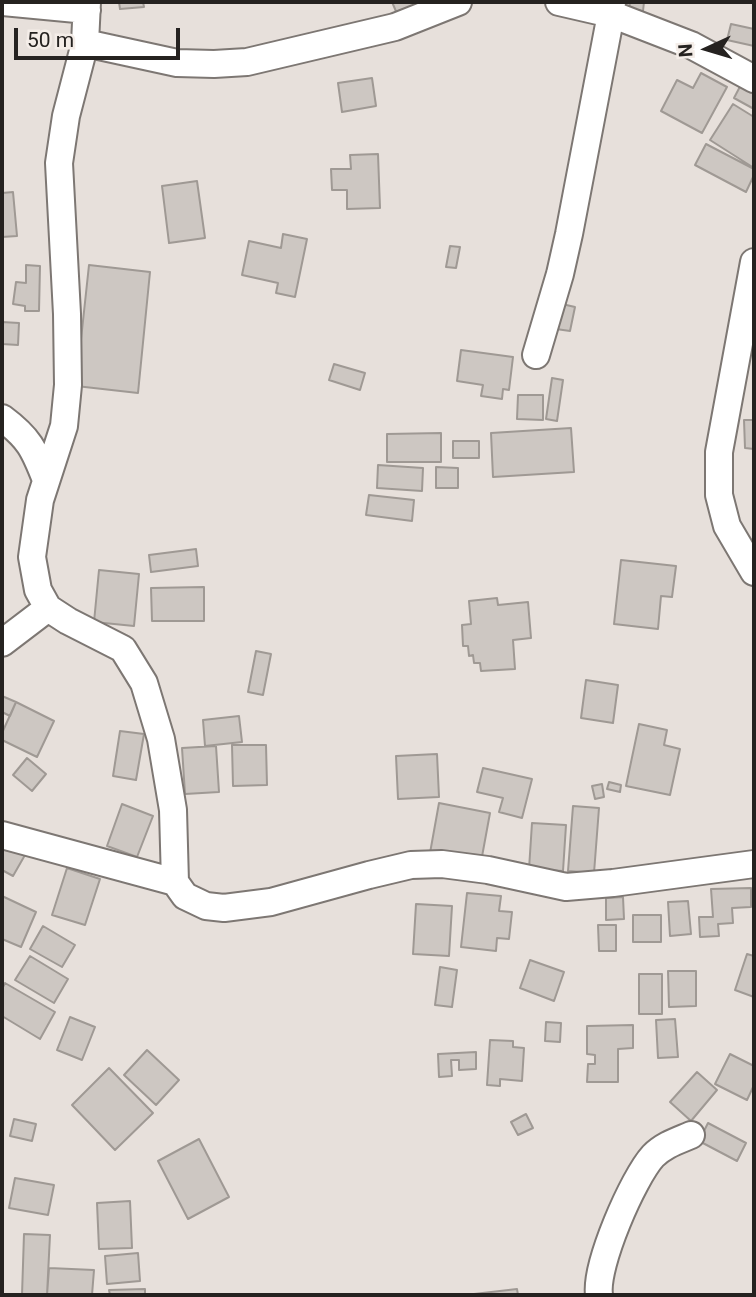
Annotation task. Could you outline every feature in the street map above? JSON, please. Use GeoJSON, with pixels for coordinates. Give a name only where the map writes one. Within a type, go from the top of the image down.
{"type":"FeatureCollection","features":[{"type":"Feature","properties":{"kind":"street"},"geometry":{"type":"LineString","coordinates":[[3,2],[87,6],[85,43],[66,116],[59,163],[68,385],[64,426],[40,500],[32,557],[38,590],[48,608],[122,649],[144,683],[161,738],[173,810],[175,882],[185,896],[206,906],[224,908],[271,902],[411,865],[442,864],[488,870],[566,887],[754,864]]}},
{"type":"Feature","properties":{"kind":"street"},"geometry":{"type":"LineString","coordinates":[[85,43],[177,63],[247,62],[395,27],[458,2]]}},
{"type":"Feature","properties":{"kind":"street"},"geometry":{"type":"LineString","coordinates":[[559,2],[612,8],[691,45],[754,79]]}},
{"type":"Feature","properties":{"kind":"street"},"geometry":{"type":"LineString","coordinates":[[536,355],[569,234],[612,8]]}},
{"type":"Feature","properties":{"kind":"street"},"geometry":{"type":"LineString","coordinates":[[754,262],[719,452],[719,495],[727,526],[754,572]]}},
{"type":"Feature","properties":{"kind":"street"},"geometry":{"type":"LineString","coordinates":[[2,418],[24,436],[37,456],[46,480]]}},
{"type":"Feature","properties":{"kind":"street"},"geometry":{"type":"LineString","coordinates":[[2,643],[48,608]]}},
{"type":"Feature","properties":{"kind":"street"},"geometry":{"type":"LineString","coordinates":[[2,835],[175,882]]}},
{"type":"Feature","properties":{"kind":"street"},"geometry":{"type":"LineString","coordinates":[[599,1295],[600,1272],[608,1244],[639,1177],[664,1146],[691,1135]]}},
{"type":"Feature","properties":{"kind":"building"},"geometry":{"type":"Polygon","coordinates":[[[119,2],[143,2],[144,7],[120,9],[119,2]]]}},
{"type":"Feature","properties":{"kind":"building"},"geometry":{"type":"Polygon","coordinates":[[[392,2],[429,2],[398,16],[392,2]]]}},
{"type":"Feature","properties":{"kind":"building"},"geometry":{"type":"Polygon","coordinates":[[[630,2],[644,2],[643,11],[629,10],[630,2]]]}},
{"type":"Feature","properties":{"kind":"building"},"geometry":{"type":"Polygon","coordinates":[[[731,24],[754,29],[754,46],[727,40],[731,24]]]}},
{"type":"Feature","properties":{"kind":"building"},"geometry":{"type":"Polygon","coordinates":[[[701,73],[727,87],[702,133],[661,111],[677,80],[693,88],[701,73]]]}},
{"type":"Feature","properties":{"kind":"building"},"geometry":{"type":"Polygon","coordinates":[[[745,77],[754,82],[754,109],[734,98],[745,77]]]}},
{"type":"Feature","properties":{"kind":"building"},"geometry":{"type":"Polygon","coordinates":[[[372,78],[376,106],[342,112],[338,83],[372,78]]]}},
{"type":"Feature","properties":{"kind":"building"},"geometry":{"type":"Polygon","coordinates":[[[733,104],[754,117],[754,168],[710,140],[733,104]]]}},
{"type":"Feature","properties":{"kind":"building"},"geometry":{"type":"Polygon","coordinates":[[[706,144],[754,169],[746,192],[695,165],[706,144]]]}},
{"type":"Feature","properties":{"kind":"building"},"geometry":{"type":"Polygon","coordinates":[[[378,154],[380,208],[347,209],[347,190],[332,190],[331,169],[351,169],[350,155],[378,154]]]}},
{"type":"Feature","properties":{"kind":"building"},"geometry":{"type":"Polygon","coordinates":[[[197,181],[205,238],[169,243],[162,186],[197,181]]]}},
{"type":"Feature","properties":{"kind":"building"},"geometry":{"type":"Polygon","coordinates":[[[13,192],[17,236],[2,237],[2,193],[13,192]]]}},
{"type":"Feature","properties":{"kind":"building"},"geometry":{"type":"Polygon","coordinates":[[[283,234],[307,239],[295,297],[276,293],[278,283],[242,275],[249,241],[281,248],[283,234]]]}},
{"type":"Feature","properties":{"kind":"building"},"geometry":{"type":"Polygon","coordinates":[[[450,246],[460,247],[456,268],[446,267],[450,246]]]}},
{"type":"Feature","properties":{"kind":"building"},"geometry":{"type":"Polygon","coordinates":[[[26,265],[40,266],[39,311],[25,311],[25,306],[13,304],[16,282],[26,283],[26,265]]]}},
{"type":"Feature","properties":{"kind":"building"},"geometry":{"type":"Polygon","coordinates":[[[89,265],[150,272],[138,393],[76,386],[89,265]]]}},
{"type":"Feature","properties":{"kind":"building"},"geometry":{"type":"Polygon","coordinates":[[[562,304],[575,307],[570,331],[556,329],[562,304]]]}},
{"type":"Feature","properties":{"kind":"building"},"geometry":{"type":"Polygon","coordinates":[[[2,322],[19,323],[18,345],[2,344],[2,322]]]}},
{"type":"Feature","properties":{"kind":"building"},"geometry":{"type":"Polygon","coordinates":[[[461,350],[513,357],[509,390],[503,389],[502,399],[481,396],[483,385],[457,381],[461,350]]]}},
{"type":"Feature","properties":{"kind":"building"},"geometry":{"type":"Polygon","coordinates":[[[334,364],[365,373],[360,390],[329,380],[334,364]]]}},
{"type":"Feature","properties":{"kind":"building"},"geometry":{"type":"Polygon","coordinates":[[[552,378],[563,380],[557,421],[546,419],[552,378]]]}},
{"type":"Feature","properties":{"kind":"building"},"geometry":{"type":"Polygon","coordinates":[[[518,395],[543,395],[543,420],[517,419],[518,395]]]}},
{"type":"Feature","properties":{"kind":"building"},"geometry":{"type":"Polygon","coordinates":[[[744,420],[754,420],[754,449],[745,448],[744,420]]]}},
{"type":"Feature","properties":{"kind":"building"},"geometry":{"type":"Polygon","coordinates":[[[571,428],[574,472],[493,477],[491,433],[571,428]]]}},
{"type":"Feature","properties":{"kind":"building"},"geometry":{"type":"Polygon","coordinates":[[[441,433],[441,462],[387,462],[387,434],[441,433]]]}},
{"type":"Feature","properties":{"kind":"building"},"geometry":{"type":"Polygon","coordinates":[[[453,441],[479,441],[479,458],[453,458],[453,441]]]}},
{"type":"Feature","properties":{"kind":"building"},"geometry":{"type":"Polygon","coordinates":[[[378,465],[423,468],[422,491],[377,488],[378,465]]]}},
{"type":"Feature","properties":{"kind":"building"},"geometry":{"type":"Polygon","coordinates":[[[436,467],[458,468],[458,488],[436,488],[436,467]]]}},
{"type":"Feature","properties":{"kind":"building"},"geometry":{"type":"Polygon","coordinates":[[[369,495],[414,500],[412,521],[366,515],[369,495]]]}},
{"type":"Feature","properties":{"kind":"building"},"geometry":{"type":"Polygon","coordinates":[[[196,549],[198,566],[151,572],[149,555],[196,549]]]}},
{"type":"Feature","properties":{"kind":"building"},"geometry":{"type":"Polygon","coordinates":[[[621,560],[676,566],[672,597],[661,596],[658,629],[614,624],[621,560]]]}},
{"type":"Feature","properties":{"kind":"building"},"geometry":{"type":"Polygon","coordinates":[[[99,570],[139,574],[134,626],[94,622],[99,570]]]}},
{"type":"Feature","properties":{"kind":"building"},"geometry":{"type":"Polygon","coordinates":[[[204,587],[204,621],[152,621],[151,588],[204,587]]]}},
{"type":"Feature","properties":{"kind":"building"},"geometry":{"type":"Polygon","coordinates":[[[497,598],[498,605],[528,602],[531,638],[513,640],[515,669],[481,671],[480,663],[474,663],[473,655],[469,656],[468,646],[463,646],[462,625],[471,624],[469,601],[497,598]]]}},
{"type":"Feature","properties":{"kind":"building"},"geometry":{"type":"Polygon","coordinates":[[[256,651],[271,654],[263,695],[248,692],[256,651]]]}},
{"type":"Feature","properties":{"kind":"building"},"geometry":{"type":"Polygon","coordinates":[[[586,680],[618,685],[613,723],[581,718],[586,680]]]}},
{"type":"Feature","properties":{"kind":"building"},"geometry":{"type":"Polygon","coordinates":[[[2,696],[16,702],[10,716],[2,712],[2,696]]]}},
{"type":"Feature","properties":{"kind":"building"},"geometry":{"type":"Polygon","coordinates":[[[16,702],[54,721],[37,757],[2,740],[2,733],[16,702]]]}},
{"type":"Feature","properties":{"kind":"building"},"geometry":{"type":"Polygon","coordinates":[[[239,716],[242,742],[205,746],[203,720],[239,716]]]}},
{"type":"Feature","properties":{"kind":"building"},"geometry":{"type":"Polygon","coordinates":[[[639,724],[667,730],[664,745],[680,749],[670,795],[626,786],[639,724]]]}},
{"type":"Feature","properties":{"kind":"building"},"geometry":{"type":"Polygon","coordinates":[[[120,731],[144,734],[136,780],[113,776],[120,731]]]}},
{"type":"Feature","properties":{"kind":"building"},"geometry":{"type":"Polygon","coordinates":[[[232,745],[266,745],[267,785],[233,786],[232,745]]]}},
{"type":"Feature","properties":{"kind":"building"},"geometry":{"type":"Polygon","coordinates":[[[216,746],[219,792],[185,794],[182,748],[216,746]]]}},
{"type":"Feature","properties":{"kind":"building"},"geometry":{"type":"Polygon","coordinates":[[[437,754],[439,797],[398,799],[396,756],[437,754]]]}},
{"type":"Feature","properties":{"kind":"building"},"geometry":{"type":"Polygon","coordinates":[[[27,758],[46,774],[32,791],[13,775],[27,758]]]}},
{"type":"Feature","properties":{"kind":"building"},"geometry":{"type":"Polygon","coordinates":[[[483,768],[532,779],[522,818],[499,812],[503,798],[477,792],[483,768]]]}},
{"type":"Feature","properties":{"kind":"building"},"geometry":{"type":"Polygon","coordinates":[[[609,782],[621,785],[620,792],[607,789],[609,782]]]}},
{"type":"Feature","properties":{"kind":"building"},"geometry":{"type":"Polygon","coordinates":[[[602,784],[604,797],[595,799],[592,786],[602,784]]]}},
{"type":"Feature","properties":{"kind":"building"},"geometry":{"type":"Polygon","coordinates":[[[439,803],[490,813],[481,862],[430,853],[439,803]]]}},
{"type":"Feature","properties":{"kind":"building"},"geometry":{"type":"Polygon","coordinates":[[[122,804],[153,816],[137,857],[107,846],[122,804]]]}},
{"type":"Feature","properties":{"kind":"building"},"geometry":{"type":"Polygon","coordinates":[[[573,806],[599,808],[594,873],[568,871],[573,806]]]}},
{"type":"Feature","properties":{"kind":"building"},"geometry":{"type":"Polygon","coordinates":[[[532,823],[566,825],[563,871],[529,869],[532,823]]]}},
{"type":"Feature","properties":{"kind":"building"},"geometry":{"type":"Polygon","coordinates":[[[2,842],[25,855],[13,876],[2,870],[2,842]]]}},
{"type":"Feature","properties":{"kind":"building"},"geometry":{"type":"Polygon","coordinates":[[[67,868],[100,879],[85,925],[52,915],[67,868]]]}},
{"type":"Feature","properties":{"kind":"building"},"geometry":{"type":"Polygon","coordinates":[[[751,888],[751,907],[732,908],[733,923],[718,924],[719,936],[700,937],[699,917],[713,917],[711,889],[751,888]]]}},
{"type":"Feature","properties":{"kind":"building"},"geometry":{"type":"Polygon","coordinates":[[[467,893],[501,896],[499,911],[512,912],[509,939],[497,938],[496,951],[461,947],[467,893]]]}},
{"type":"Feature","properties":{"kind":"building"},"geometry":{"type":"Polygon","coordinates":[[[2,896],[36,912],[21,947],[2,939],[2,896]]]}},
{"type":"Feature","properties":{"kind":"building"},"geometry":{"type":"Polygon","coordinates":[[[623,897],[624,919],[606,920],[606,898],[623,897]]]}},
{"type":"Feature","properties":{"kind":"building"},"geometry":{"type":"Polygon","coordinates":[[[688,901],[691,934],[670,936],[668,902],[688,901]]]}},
{"type":"Feature","properties":{"kind":"building"},"geometry":{"type":"Polygon","coordinates":[[[416,904],[452,906],[449,956],[413,954],[416,904]]]}},
{"type":"Feature","properties":{"kind":"building"},"geometry":{"type":"Polygon","coordinates":[[[633,915],[661,915],[661,942],[633,942],[633,915]]]}},
{"type":"Feature","properties":{"kind":"building"},"geometry":{"type":"Polygon","coordinates":[[[598,925],[616,925],[616,951],[599,951],[598,925]]]}},
{"type":"Feature","properties":{"kind":"building"},"geometry":{"type":"Polygon","coordinates":[[[43,926],[75,945],[62,967],[30,949],[43,926]]]}},
{"type":"Feature","properties":{"kind":"building"},"geometry":{"type":"Polygon","coordinates":[[[747,954],[754,956],[754,997],[735,990],[747,954]]]}},
{"type":"Feature","properties":{"kind":"building"},"geometry":{"type":"Polygon","coordinates":[[[30,956],[68,979],[54,1003],[15,980],[30,956]]]}},
{"type":"Feature","properties":{"kind":"building"},"geometry":{"type":"Polygon","coordinates":[[[530,960],[564,972],[554,1001],[520,988],[530,960]]]}},
{"type":"Feature","properties":{"kind":"building"},"geometry":{"type":"Polygon","coordinates":[[[440,967],[457,970],[452,1007],[435,1005],[440,967]]]}},
{"type":"Feature","properties":{"kind":"building"},"geometry":{"type":"Polygon","coordinates":[[[668,971],[696,971],[696,1006],[669,1007],[668,971]]]}},
{"type":"Feature","properties":{"kind":"building"},"geometry":{"type":"Polygon","coordinates":[[[639,974],[662,974],[662,1014],[639,1014],[639,974]]]}},
{"type":"Feature","properties":{"kind":"building"},"geometry":{"type":"Polygon","coordinates":[[[5,983],[55,1012],[40,1039],[2,1016],[2,989],[5,983]]]}},
{"type":"Feature","properties":{"kind":"building"},"geometry":{"type":"Polygon","coordinates":[[[70,1017],[95,1027],[82,1060],[57,1050],[70,1017]]]}},
{"type":"Feature","properties":{"kind":"building"},"geometry":{"type":"Polygon","coordinates":[[[675,1019],[678,1057],[658,1058],[656,1020],[675,1019]]]}},
{"type":"Feature","properties":{"kind":"building"},"geometry":{"type":"Polygon","coordinates":[[[546,1022],[561,1023],[560,1042],[545,1041],[546,1022]]]}},
{"type":"Feature","properties":{"kind":"building"},"geometry":{"type":"Polygon","coordinates":[[[633,1025],[633,1048],[618,1049],[618,1082],[587,1082],[588,1064],[595,1064],[595,1055],[587,1054],[587,1026],[633,1025]]]}},
{"type":"Feature","properties":{"kind":"building"},"geometry":{"type":"Polygon","coordinates":[[[490,1040],[513,1041],[513,1047],[524,1048],[522,1081],[500,1079],[500,1086],[487,1085],[490,1040]]]}},
{"type":"Feature","properties":{"kind":"building"},"geometry":{"type":"Polygon","coordinates":[[[147,1050],[179,1080],[156,1105],[124,1075],[147,1050]]]}},
{"type":"Feature","properties":{"kind":"building"},"geometry":{"type":"Polygon","coordinates":[[[476,1052],[476,1069],[459,1070],[459,1060],[451,1060],[452,1076],[439,1077],[438,1054],[476,1052]]]}},
{"type":"Feature","properties":{"kind":"building"},"geometry":{"type":"Polygon","coordinates":[[[730,1054],[754,1066],[754,1085],[747,1100],[715,1084],[730,1054]]]}},
{"type":"Feature","properties":{"kind":"building"},"geometry":{"type":"Polygon","coordinates":[[[109,1068],[153,1113],[115,1150],[72,1105],[109,1068]]]}},
{"type":"Feature","properties":{"kind":"building"},"geometry":{"type":"Polygon","coordinates":[[[697,1072],[717,1090],[691,1121],[670,1102],[697,1072]]]}},
{"type":"Feature","properties":{"kind":"building"},"geometry":{"type":"Polygon","coordinates":[[[526,1114],[533,1128],[518,1135],[511,1122],[526,1114]]]}},
{"type":"Feature","properties":{"kind":"building"},"geometry":{"type":"Polygon","coordinates":[[[14,1119],[36,1124],[32,1141],[10,1136],[14,1119]]]}},
{"type":"Feature","properties":{"kind":"building"},"geometry":{"type":"Polygon","coordinates":[[[708,1123],[746,1143],[737,1161],[699,1141],[708,1123]]]}},
{"type":"Feature","properties":{"kind":"building"},"geometry":{"type":"Polygon","coordinates":[[[199,1139],[229,1197],[188,1219],[158,1161],[199,1139]]]}},
{"type":"Feature","properties":{"kind":"building"},"geometry":{"type":"Polygon","coordinates":[[[15,1178],[54,1185],[48,1215],[9,1208],[15,1178]]]}},
{"type":"Feature","properties":{"kind":"building"},"geometry":{"type":"Polygon","coordinates":[[[130,1201],[132,1248],[99,1249],[97,1203],[130,1201]]]}},
{"type":"Feature","properties":{"kind":"building"},"geometry":{"type":"Polygon","coordinates":[[[24,1234],[50,1235],[47,1295],[22,1295],[24,1234]]]}},
{"type":"Feature","properties":{"kind":"building"},"geometry":{"type":"Polygon","coordinates":[[[138,1253],[140,1281],[107,1284],[105,1256],[138,1253]]]}},
{"type":"Feature","properties":{"kind":"building"},"geometry":{"type":"Polygon","coordinates":[[[49,1268],[94,1270],[92,1295],[47,1295],[49,1268]]]}},
{"type":"Feature","properties":{"kind":"building"},"geometry":{"type":"Polygon","coordinates":[[[145,1289],[145,1295],[110,1295],[109,1290],[145,1289]]]}},
{"type":"Feature","properties":{"kind":"building"},"geometry":{"type":"Polygon","coordinates":[[[517,1289],[518,1295],[474,1295],[474,1294],[517,1289]]]}}]}
